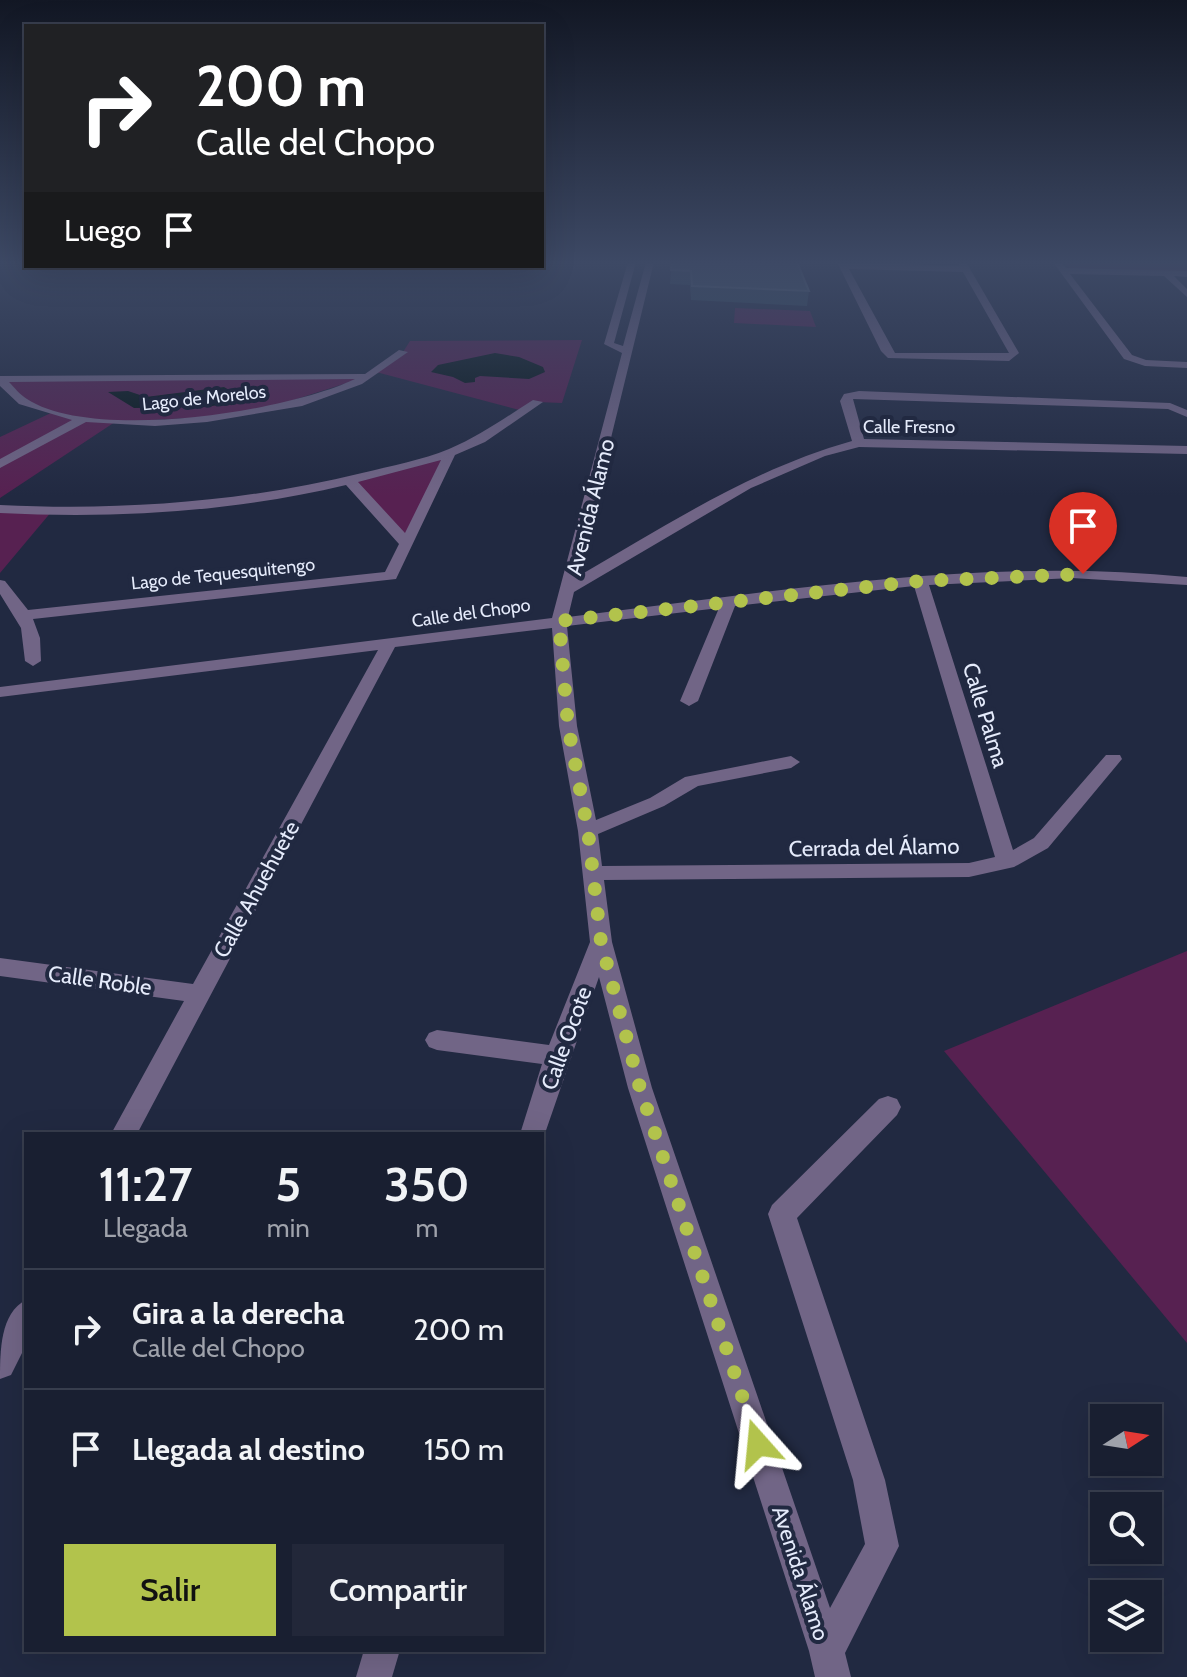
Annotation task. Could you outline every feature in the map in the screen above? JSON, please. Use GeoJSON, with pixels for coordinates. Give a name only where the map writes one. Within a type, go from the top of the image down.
{"type":"FeatureCollection","features":[{"type":"Feature","properties":{"kind":"street"},"geometry":{"type":"LineString","coordinates":[[610,340],[609,344],[628,352]]}},
{"type":"Feature","properties":{"kind":"street","name":"Avenida Álamo"},"geometry":{"type":"LineString","coordinates":[[631,340],[570,588],[559,621],[568,726],[588,831],[601,942],[640,1088],[830,1664]]}},
{"type":"Feature","properties":{"kind":"street"},"geometry":{"type":"LineString","coordinates":[[881,340],[892,356],[1009,358],[1014,353],[1007,340]]}},
{"type":"Feature","properties":{"kind":"street"},"geometry":{"type":"LineString","coordinates":[[1116,340],[1128,357],[1145,363],[1187,365]]}},
{"type":"Feature","properties":{"kind":"street","name":"Lago de Morelos"},"geometry":{"type":"LineString","coordinates":[[369,376],[0,379],[6,390],[29,404],[84,419],[150,423],[246,415],[313,399],[369,376],[403,352]]}},
{"type":"Feature","properties":{"kind":"street"},"geometry":{"type":"LineString","coordinates":[[299,376],[315,384],[313,399]]}},
{"type":"Feature","properties":{"kind":"street","name":"Lago de Morelos"},"geometry":{"type":"LineString","coordinates":[[29,404],[40,389],[74,378]]}},
{"type":"Feature","properties":{"kind":"street"},"geometry":{"type":"LineString","coordinates":[[859,443],[846,401],[848,396],[1182,410]]}},
{"type":"Feature","properties":{"kind":"street"},"geometry":{"type":"LineString","coordinates":[[0,509],[95,511],[185,506],[268,496],[349,480],[450,453],[481,439],[537,402]]}},
{"type":"Feature","properties":{"kind":"street"},"geometry":{"type":"LineString","coordinates":[[0,464],[84,419]]}},
{"type":"Feature","properties":{"kind":"street","name":"Calle Fresno"},"geometry":{"type":"LineString","coordinates":[[570,588],[775,469],[859,443],[1187,450]]}},
{"type":"Feature","properties":{"kind":"street","name":"Lago de Tequesquitengo"},"geometry":{"type":"LineString","coordinates":[[25,615],[391,576],[450,453]]}},
{"type":"Feature","properties":{"kind":"street"},"geometry":{"type":"LineString","coordinates":[[349,480],[407,544]]}},
{"type":"Feature","properties":{"kind":"street","name":"Calle del Chopo"},"geometry":{"type":"LineString","coordinates":[[0,692],[559,621],[920,581],[1057,573],[1187,581]]}},
{"type":"Feature","properties":{"kind":"street","name":"Calle Palma"},"geometry":{"type":"LineString","coordinates":[[920,581],[1007,862]]}},
{"type":"Feature","properties":{"kind":"street"},"geometry":{"type":"LineString","coordinates":[[0,584],[25,615],[35,640],[33,661]]}},
{"type":"Feature","properties":{"kind":"street"},"geometry":{"type":"LineString","coordinates":[[689,701],[729,602]]}},
{"type":"Feature","properties":{"kind":"street","name":"Calle Ahuehuete"},"geometry":{"type":"LineString","coordinates":[[125,1132],[389,644]]}},
{"type":"Feature","properties":{"kind":"street","name":"Cerrada del Álamo"},"geometry":{"type":"LineString","coordinates":[[592,873],[969,870],[1007,862],[1041,843],[1113,759]]}},
{"type":"Feature","properties":{"kind":"street"},"geometry":{"type":"LineString","coordinates":[[588,831],[657,802],[692,781],[791,762]]}},
{"type":"Feature","properties":{"kind":"street","name":"Calle Ocote"},"geometry":{"type":"LineString","coordinates":[[534,1132],[557,1056],[601,942]]}},
{"type":"Feature","properties":{"kind":"street","name":"Calle Roble"},"geometry":{"type":"LineString","coordinates":[[0,967],[199,994]]}},
{"type":"Feature","properties":{"kind":"street"},"geometry":{"type":"LineString","coordinates":[[437,1040],[557,1056]]}},
{"type":"Feature","properties":{"kind":"street"},"geometry":{"type":"LineString","coordinates":[[830,1664],[882,1546],[869,1480],[782,1214],[888,1107]]}},
{"type":"Feature","properties":{"kind":"street"},"geometry":{"type":"LineString","coordinates":[[0,1364],[24,1319]]}},
{"type":"Feature","properties":{"kind":"street"},"geometry":{"type":"LineString","coordinates":[[374,1677],[381,1652]]}},
{"type":"Feature","properties":{"kind":"shaded area"},"geometry":{"type":"Polygon","coordinates":[[[582,340],[562,403],[537,402],[523,411],[376,372],[403,352],[410,341],[582,340]]]}},
{"type":"Feature","properties":{"kind":"shaded area"},"geometry":{"type":"Polygon","coordinates":[[[495,353],[519,357],[543,367],[545,372],[529,379],[480,376],[475,378],[475,382],[465,383],[431,372],[438,365],[495,353]]]}},
{"type":"Feature","properties":{"kind":"shaded area"},"geometry":{"type":"Polygon","coordinates":[[[369,376],[246,415],[115,422],[0,498],[0,437],[53,412],[20,401],[0,379],[369,376]]]}},
{"type":"Feature","properties":{"kind":"shaded area"},"geometry":{"type":"Polygon","coordinates":[[[224,387],[229,390],[218,405],[206,407],[134,408],[108,392],[128,391],[146,397],[224,387]]]}},
{"type":"Feature","properties":{"kind":"shaded area"},"geometry":{"type":"Polygon","coordinates":[[[450,453],[407,544],[349,480],[450,453]]]}},
{"type":"Feature","properties":{"kind":"shaded area"},"geometry":{"type":"Polygon","coordinates":[[[0,509],[52,511],[0,573],[0,509]]]}},
{"type":"Feature","properties":{"kind":"shaded area"},"geometry":{"type":"Polygon","coordinates":[[[1187,951],[1187,1343],[944,1051],[1187,951]]]}},
{"type":"Feature","properties":{"kind":"route"},"geometry":{"type":"LineString","coordinates":[[758,1444],[640,1088],[601,942],[588,831],[568,726],[559,621],[920,581],[1083,574]]}}]}
